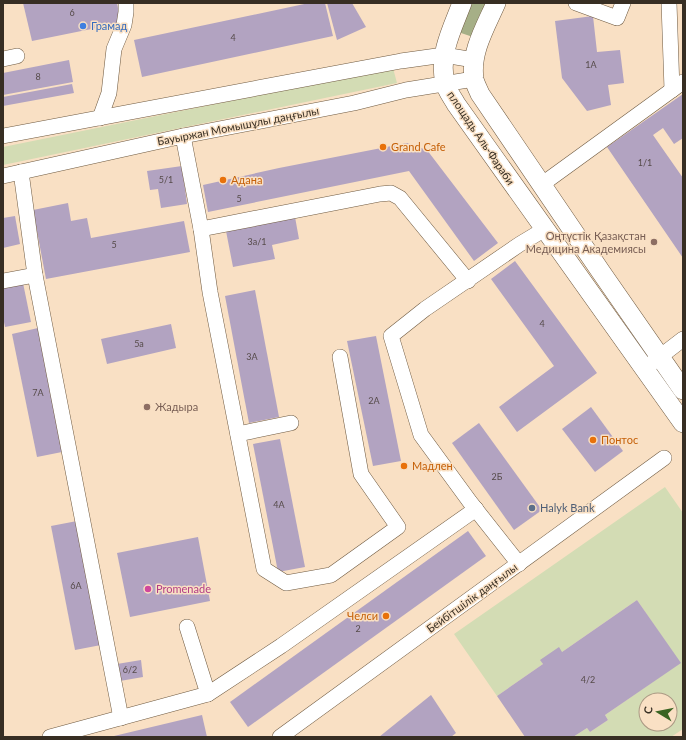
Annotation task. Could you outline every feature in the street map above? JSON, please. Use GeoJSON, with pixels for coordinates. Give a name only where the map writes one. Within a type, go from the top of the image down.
{"type":"FeatureCollection","features":[{"type":"Feature","properties":{"kind":"main road","name":"площадь Аль-Фараби"},"geometry":{"type":"LineString","coordinates":[[462,3],[444,55],[443,69],[445,84],[456,104],[683,423]]}},
{"type":"Feature","properties":{"kind":"main road"},"geometry":{"type":"LineString","coordinates":[[496,3],[474,60],[474,79],[480,94],[683,390]]}},
{"type":"Feature","properties":{"kind":"street"},"geometry":{"type":"LineString","coordinates":[[100,118],[109,93],[114,49],[124,25],[126,3]]}},
{"type":"Feature","properties":{"kind":"street"},"geometry":{"type":"LineString","coordinates":[[576,3],[617,18],[623,3]]}},
{"type":"Feature","properties":{"kind":"street"},"geometry":{"type":"LineString","coordinates":[[542,185],[677,86],[669,3]]}},
{"type":"Feature","properties":{"kind":"street"},"geometry":{"type":"LineString","coordinates":[[3,136],[393,62],[444,55],[474,60]]}},
{"type":"Feature","properties":{"kind":"street","name":"Бауыржан Момышұлы даңғылы"},"geometry":{"type":"LineString","coordinates":[[3,176],[183,136],[354,103],[406,90],[474,79]]}},
{"type":"Feature","properties":{"kind":"street"},"geometry":{"type":"LineString","coordinates":[[183,136],[201,229],[210,292],[264,569],[286,584],[331,575],[398,527],[361,474],[340,357]]}},
{"type":"Feature","properties":{"kind":"street"},"geometry":{"type":"LineString","coordinates":[[21,172],[34,275],[121,718]]}},
{"type":"Feature","properties":{"kind":"street"},"geometry":{"type":"LineString","coordinates":[[201,229],[391,193],[400,198],[468,281]]}},
{"type":"Feature","properties":{"kind":"street"},"geometry":{"type":"LineString","coordinates":[[519,564],[421,435],[390,336],[425,309],[520,244],[545,229]]}},
{"type":"Feature","properties":{"kind":"street"},"geometry":{"type":"LineString","coordinates":[[3,281],[34,275]]}},
{"type":"Feature","properties":{"kind":"street"},"geometry":{"type":"LineString","coordinates":[[644,370],[683,338]]}},
{"type":"Feature","properties":{"kind":"street"},"geometry":{"type":"LineString","coordinates":[[238,434],[291,423]]}},
{"type":"Feature","properties":{"kind":"street","name":"Бейбітшілік даңғылы"},"geometry":{"type":"LineString","coordinates":[[280,737],[664,458]]}},
{"type":"Feature","properties":{"kind":"street"},"geometry":{"type":"LineString","coordinates":[[50,737],[208,694],[281,646],[476,509]]}},
{"type":"Feature","properties":{"kind":"street"},"geometry":{"type":"LineString","coordinates":[[188,627],[208,694]]}},
{"type":"Feature","properties":{"kind":"green space"},"geometry":{"type":"Polygon","coordinates":[[[469,3],[493,3],[479,39],[458,32],[469,3]]]}},
{"type":"Feature","properties":{"kind":"green space"},"geometry":{"type":"Polygon","coordinates":[[[393,68],[397,83],[3,165],[3,147],[393,68]]]}},
{"type":"Feature","properties":{"kind":"green space"},"geometry":{"type":"Polygon","coordinates":[[[665,487],[683,513],[683,729],[671,737],[573,737],[587,728],[590,732],[608,720],[605,715],[638,692],[638,732],[678,732],[678,692],[638,692],[680,663],[637,600],[562,652],[541,660],[543,664],[497,696],[454,634],[665,487]]]}},
{"type":"Feature","properties":{"kind":"building"},"geometry":{"type":"Polygon","coordinates":[[[23,3],[117,3],[121,23],[32,41],[23,3]]]}},
{"type":"Feature","properties":{"kind":"building"},"geometry":{"type":"Polygon","coordinates":[[[309,3],[325,3],[333,36],[142,77],[134,40],[309,3]]]}},
{"type":"Feature","properties":{"kind":"building"},"geometry":{"type":"Polygon","coordinates":[[[327,3],[352,3],[366,27],[337,40],[327,3]]]}},
{"type":"Feature","properties":{"kind":"building"},"geometry":{"type":"Polygon","coordinates":[[[593,16],[597,52],[620,50],[624,83],[608,85],[611,105],[587,111],[562,78],[555,21],[593,16]]]}},
{"type":"Feature","properties":{"kind":"building"},"geometry":{"type":"Polygon","coordinates":[[[69,60],[73,82],[3,95],[3,73],[69,60]]]}},
{"type":"Feature","properties":{"kind":"building"},"geometry":{"type":"Polygon","coordinates":[[[72,84],[74,93],[3,106],[3,97],[72,84]]]}},
{"type":"Feature","properties":{"kind":"building"},"geometry":{"type":"Polygon","coordinates":[[[683,94],[683,138],[674,144],[663,128],[653,135],[683,178],[683,258],[607,147],[683,94]]]}},
{"type":"Feature","properties":{"kind":"building"},"geometry":{"type":"Polygon","coordinates":[[[407,143],[427,150],[498,243],[474,261],[409,171],[208,212],[203,185],[279,168],[407,143]]]}},
{"type":"Feature","properties":{"kind":"building"},"geometry":{"type":"Polygon","coordinates":[[[182,166],[187,204],[161,208],[158,189],[150,190],[147,171],[182,166]]]}},
{"type":"Feature","properties":{"kind":"building"},"geometry":{"type":"Polygon","coordinates":[[[68,203],[71,221],[87,218],[91,238],[184,221],[190,252],[46,279],[33,210],[68,203]]]}},
{"type":"Feature","properties":{"kind":"building"},"geometry":{"type":"Polygon","coordinates":[[[15,216],[20,244],[3,248],[3,218],[15,216]]]}},
{"type":"Feature","properties":{"kind":"building"},"geometry":{"type":"Polygon","coordinates":[[[295,217],[299,239],[272,245],[275,259],[233,267],[226,231],[295,217]]]}},
{"type":"Feature","properties":{"kind":"building"},"geometry":{"type":"Polygon","coordinates":[[[515,261],[597,373],[517,432],[499,407],[554,366],[491,279],[515,261]]]}},
{"type":"Feature","properties":{"kind":"building"},"geometry":{"type":"Polygon","coordinates":[[[23,283],[31,322],[5,327],[3,317],[3,287],[23,283]]]}},
{"type":"Feature","properties":{"kind":"building"},"geometry":{"type":"Polygon","coordinates":[[[255,290],[279,417],[249,423],[225,296],[255,290]]]}},
{"type":"Feature","properties":{"kind":"building"},"geometry":{"type":"Polygon","coordinates":[[[171,324],[176,348],[107,364],[101,339],[171,324]]]}},
{"type":"Feature","properties":{"kind":"building"},"geometry":{"type":"Polygon","coordinates":[[[38,328],[62,452],[37,457],[12,334],[38,328]]]}},
{"type":"Feature","properties":{"kind":"building"},"geometry":{"type":"Polygon","coordinates":[[[376,336],[401,461],[373,466],[347,341],[376,336]]]}},
{"type":"Feature","properties":{"kind":"building","name":"Понтос"},"geometry":{"type":"Polygon","coordinates":[[[591,407],[623,451],[595,472],[562,429],[591,407]]]}},
{"type":"Feature","properties":{"kind":"building"},"geometry":{"type":"Polygon","coordinates":[[[479,423],[542,510],[514,530],[452,443],[479,423]]]}},
{"type":"Feature","properties":{"kind":"building"},"geometry":{"type":"Polygon","coordinates":[[[280,439],[305,567],[278,572],[253,444],[280,439]]]}},
{"type":"Feature","properties":{"kind":"building"},"geometry":{"type":"Polygon","coordinates":[[[77,521],[101,645],[75,650],[51,526],[77,521]]]}},
{"type":"Feature","properties":{"kind":"building"},"geometry":{"type":"Polygon","coordinates":[[[468,531],[486,556],[248,727],[230,702],[468,531]]]}},
{"type":"Feature","properties":{"kind":"building"},"geometry":{"type":"Polygon","coordinates":[[[198,537],[210,601],[130,617],[117,553],[198,537]]]}},
{"type":"Feature","properties":{"kind":"building"},"geometry":{"type":"Polygon","coordinates":[[[637,600],[681,663],[605,715],[608,720],[590,732],[587,728],[573,737],[525,737],[497,696],[543,664],[540,660],[559,647],[562,652],[637,600]]]}},
{"type":"Feature","properties":{"kind":"building"},"geometry":{"type":"Polygon","coordinates":[[[141,660],[143,677],[120,681],[117,664],[141,660]]]}},
{"type":"Feature","properties":{"kind":"building"},"geometry":{"type":"Polygon","coordinates":[[[431,695],[456,733],[451,737],[379,737],[431,695]]]}},
{"type":"Feature","properties":{"kind":"building"},"geometry":{"type":"Polygon","coordinates":[[[202,715],[207,737],[114,737],[114,736],[202,715]]]}},
{"type":"Feature","properties":{"kind":"place","name":"Грамад"},"geometry":{"type":"Point","coordinates":[83,26]}},
{"type":"Feature","properties":{"kind":"place","name":"Grand Cafe"},"geometry":{"type":"Point","coordinates":[383,147]}},
{"type":"Feature","properties":{"kind":"place","name":"Адана"},"geometry":{"type":"Point","coordinates":[223,180]}},
{"type":"Feature","properties":{"kind":"place","name":"Оңтүстік Қазақстан Медицина Академиясы"},"geometry":{"type":"Point","coordinates":[654,242]}},
{"type":"Feature","properties":{"kind":"place","name":"Жадыра"},"geometry":{"type":"Point","coordinates":[147,407]}},
{"type":"Feature","properties":{"kind":"place","name":"Понтос"},"geometry":{"type":"Point","coordinates":[593,440]}},
{"type":"Feature","properties":{"kind":"place","name":"Мадлен"},"geometry":{"type":"Point","coordinates":[404,466]}},
{"type":"Feature","properties":{"kind":"place","name":"Halyk Bank"},"geometry":{"type":"Point","coordinates":[532,508]}},
{"type":"Feature","properties":{"kind":"place","name":"Promenade"},"geometry":{"type":"Point","coordinates":[148,589]}},
{"type":"Feature","properties":{"kind":"place","name":"Челси"},"geometry":{"type":"Point","coordinates":[386,616]}}]}
